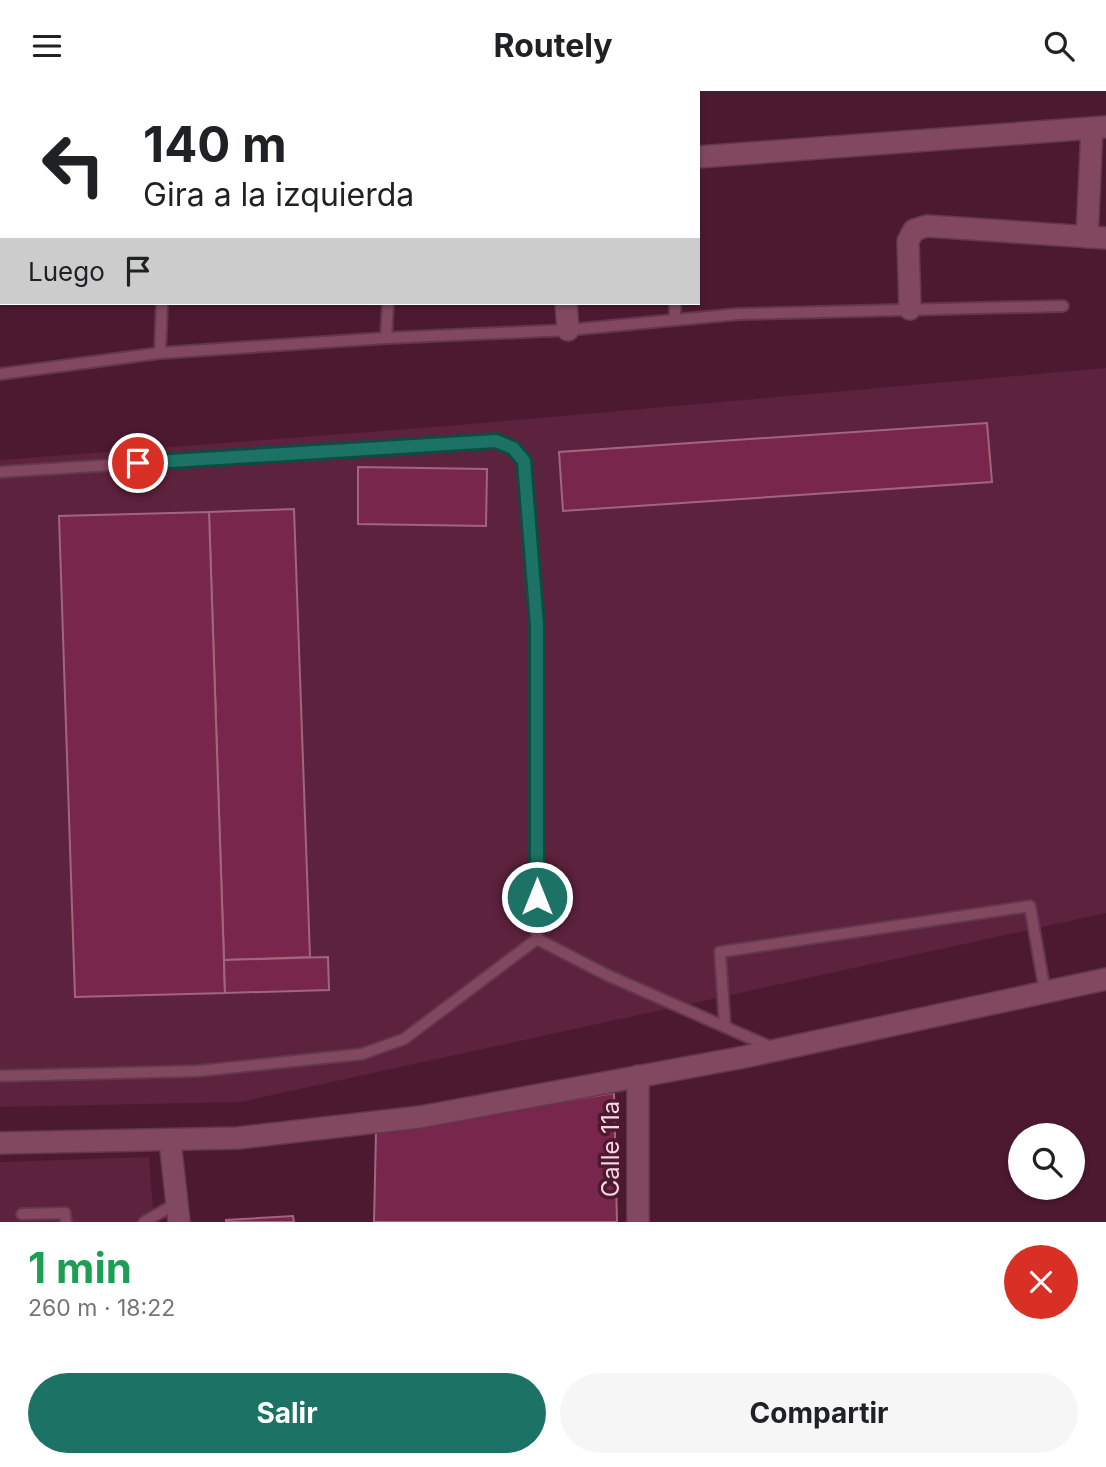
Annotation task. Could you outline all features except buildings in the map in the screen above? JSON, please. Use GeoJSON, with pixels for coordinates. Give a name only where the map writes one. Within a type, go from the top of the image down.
{"type":"FeatureCollection","features":[{"type":"Feature","properties":{"kind":"street"},"geometry":{"type":"LineString","coordinates":[[700,157],[1099,127],[1097,237],[927,226],[914,230],[908,241],[910,310]]}},
{"type":"Feature","properties":{"kind":"street"},"geometry":{"type":"LineString","coordinates":[[566,305],[568,330]]}},
{"type":"Feature","properties":{"kind":"street"},"geometry":{"type":"LineString","coordinates":[[0,1143],[238,1138],[420,1117],[777,1049],[1106,979]]}},
{"type":"Feature","properties":{"kind":"street","name":"Calle 11a"},"geometry":{"type":"LineString","coordinates":[[638,1076],[638,1222]]}},
{"type":"Feature","properties":{"kind":"street"},"geometry":{"type":"LineString","coordinates":[[170,1141],[178,1213]]}},
{"type":"Feature","properties":{"kind":"lane"},"geometry":{"type":"LineString","coordinates":[[160,353],[162,305]]}},
{"type":"Feature","properties":{"kind":"lane"},"geometry":{"type":"LineString","coordinates":[[386,338],[388,305]]}},
{"type":"Feature","properties":{"kind":"lane"},"geometry":{"type":"LineString","coordinates":[[675,305],[675,320]]}},
{"type":"Feature","properties":{"kind":"lane"},"geometry":{"type":"LineString","coordinates":[[0,374],[160,353],[386,338],[568,330],[739,314],[1063,306]]}},
{"type":"Feature","properties":{"kind":"lane"},"geometry":{"type":"LineString","coordinates":[[0,472],[496,441],[513,448],[524,461],[537,625],[537,939]]}},
{"type":"Feature","properties":{"kind":"lane"},"geometry":{"type":"LineString","coordinates":[[725,1027],[720,952],[1030,906],[1045,992]]}},
{"type":"Feature","properties":{"kind":"lane"},"geometry":{"type":"LineString","coordinates":[[537,939],[607,975],[777,1049]]}},
{"type":"Feature","properties":{"kind":"lane"},"geometry":{"type":"LineString","coordinates":[[0,1076],[198,1071],[362,1054],[404,1039],[537,939]]}},
{"type":"Feature","properties":{"kind":"lane"},"geometry":{"type":"LineString","coordinates":[[22,1214],[65,1213],[66,1222]]}},
{"type":"Feature","properties":{"kind":"lane"},"geometry":{"type":"LineString","coordinates":[[144,1222],[178,1213]]}},
{"type":"Feature","properties":{"kind":"shaded area"},"geometry":{"type":"Polygon","coordinates":[[[1106,368],[1106,913],[240,1102],[0,1107],[0,460],[448,426],[1106,368]]]}},
{"type":"Feature","properties":{"kind":"shaded area"},"geometry":{"type":"Polygon","coordinates":[[[149,1157],[154,1222],[0,1222],[0,1162],[149,1157]]]}},
{"type":"Feature","properties":{"kind":"route"},"geometry":{"type":"LineString","coordinates":[[138,463],[496,441],[513,448],[524,461],[537,625],[537,897]]}}]}
